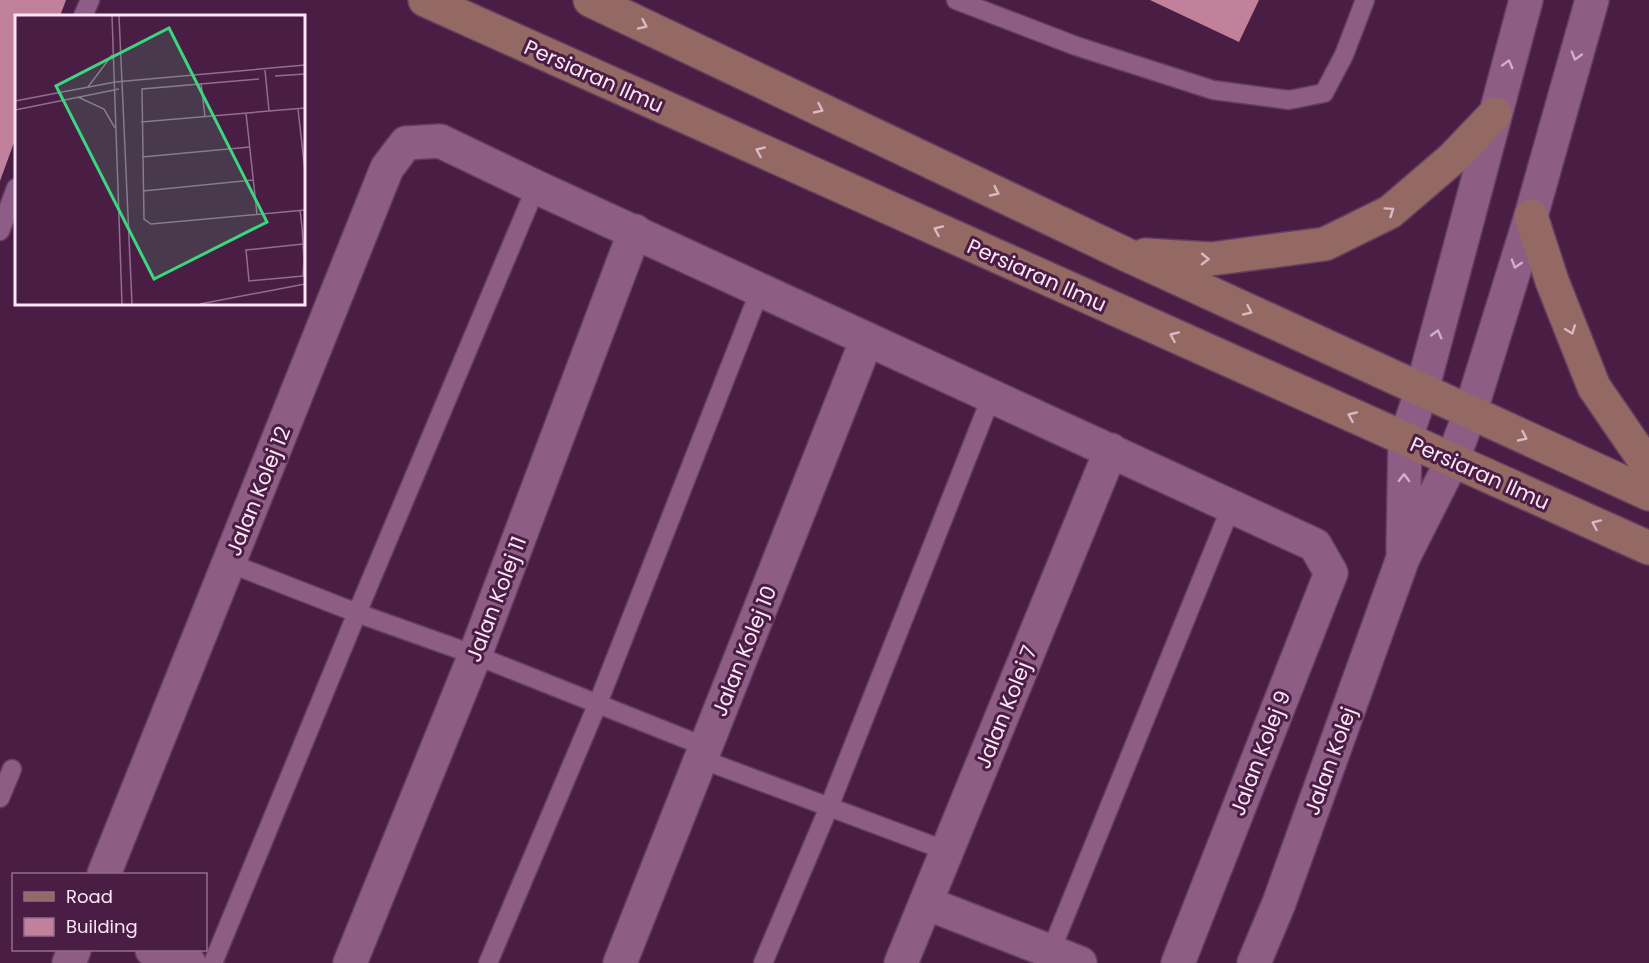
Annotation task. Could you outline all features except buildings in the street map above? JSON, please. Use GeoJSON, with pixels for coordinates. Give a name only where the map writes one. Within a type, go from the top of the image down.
{"type":"FeatureCollection","features":[{"type":"Feature","properties":{"kind":"main road","name":"Persiaran Ilmu"},"geometry":{"type":"LineString","coordinates":[[425,0],[1649,548]]}},
{"type":"Feature","properties":{"kind":"main road"},"geometry":{"type":"LineString","coordinates":[[590,0],[1125,254],[1649,494]]}},
{"type":"Feature","properties":{"kind":"main road"},"geometry":{"type":"LineString","coordinates":[[1125,254],[1211,260],[1325,244],[1390,212],[1454,158],[1495,114]]}},
{"type":"Feature","properties":{"kind":"main road"},"geometry":{"type":"LineString","coordinates":[[1531,216],[1552,281],[1593,387],[1649,467]]}},
{"type":"Feature","properties":{"kind":"street"},"geometry":{"type":"LineString","coordinates":[[1403,558],[1405,440],[1422,390],[1526,0]]}},
{"type":"Feature","properties":{"kind":"street"},"geometry":{"type":"LineString","coordinates":[[1403,558],[1452,461],[1470,413],[1531,216],[1592,0]]}},
{"type":"Feature","properties":{"kind":"street","name":"Jalan Kolej 12"},"geometry":{"type":"LineString","coordinates":[[104,873],[387,168],[406,142],[440,141],[536,187]]}},
{"type":"Feature","properties":{"kind":"street"},"geometry":{"type":"LineString","coordinates":[[536,187],[1231,507]]}},
{"type":"Feature","properties":{"kind":"street","name":"Jalan Kolej 11"},"geometry":{"type":"LineString","coordinates":[[350,963],[475,654],[635,231]]}},
{"type":"Feature","properties":{"kind":"street","name":"Jalan Kolej 10"},"geometry":{"type":"LineString","coordinates":[[620,963],[867,339]]}},
{"type":"Feature","properties":{"kind":"street","name":"Jalan Kolej 7"},"geometry":{"type":"LineString","coordinates":[[901,963],[1111,450]]}},
{"type":"Feature","properties":{"kind":"street","name":"Jalan Kolej 9"},"geometry":{"type":"LineString","coordinates":[[1178,963],[1331,573],[1315,545],[1231,507]]}},
{"type":"Feature","properties":{"kind":"street","name":"Jalan Kolej"},"geometry":{"type":"LineString","coordinates":[[1254,963],[1279,903],[1403,558]]}},
{"type":"Feature","properties":{"kind":"street"},"geometry":{"type":"LineString","coordinates":[[926,903],[1059,959]]}},
{"type":"Feature","properties":{"kind":"street"},"geometry":{"type":"LineString","coordinates":[[155,951],[189,963]]}},
{"type":"Feature","properties":{"kind":"lane"},"geometry":{"type":"LineString","coordinates":[[83,15],[90,0]]}},
{"type":"Feature","properties":{"kind":"lane"},"geometry":{"type":"LineString","coordinates":[[956,0],[1076,46],[1213,90],[1289,100],[1324,93],[1344,55],[1365,0]]}},
{"type":"Feature","properties":{"kind":"lane"},"geometry":{"type":"LineString","coordinates":[[213,963],[536,187]]}},
{"type":"Feature","properties":{"kind":"lane"},"geometry":{"type":"LineString","coordinates":[[0,231],[15,191]]}},
{"type":"Feature","properties":{"kind":"lane"},"geometry":{"type":"LineString","coordinates":[[488,963],[598,703],[760,290]]}},
{"type":"Feature","properties":{"kind":"lane"},"geometry":{"type":"LineString","coordinates":[[763,963],[829,807],[992,395]]}},
{"type":"Feature","properties":{"kind":"lane"},"geometry":{"type":"LineString","coordinates":[[1059,959],[1231,507]]}},
{"type":"Feature","properties":{"kind":"lane"},"geometry":{"type":"LineString","coordinates":[[229,563],[357,613],[475,654],[598,703],[704,753],[829,807],[947,851]]}},
{"type":"Feature","properties":{"kind":"lane"},"geometry":{"type":"LineString","coordinates":[[0,798],[12,769]]}}]}
